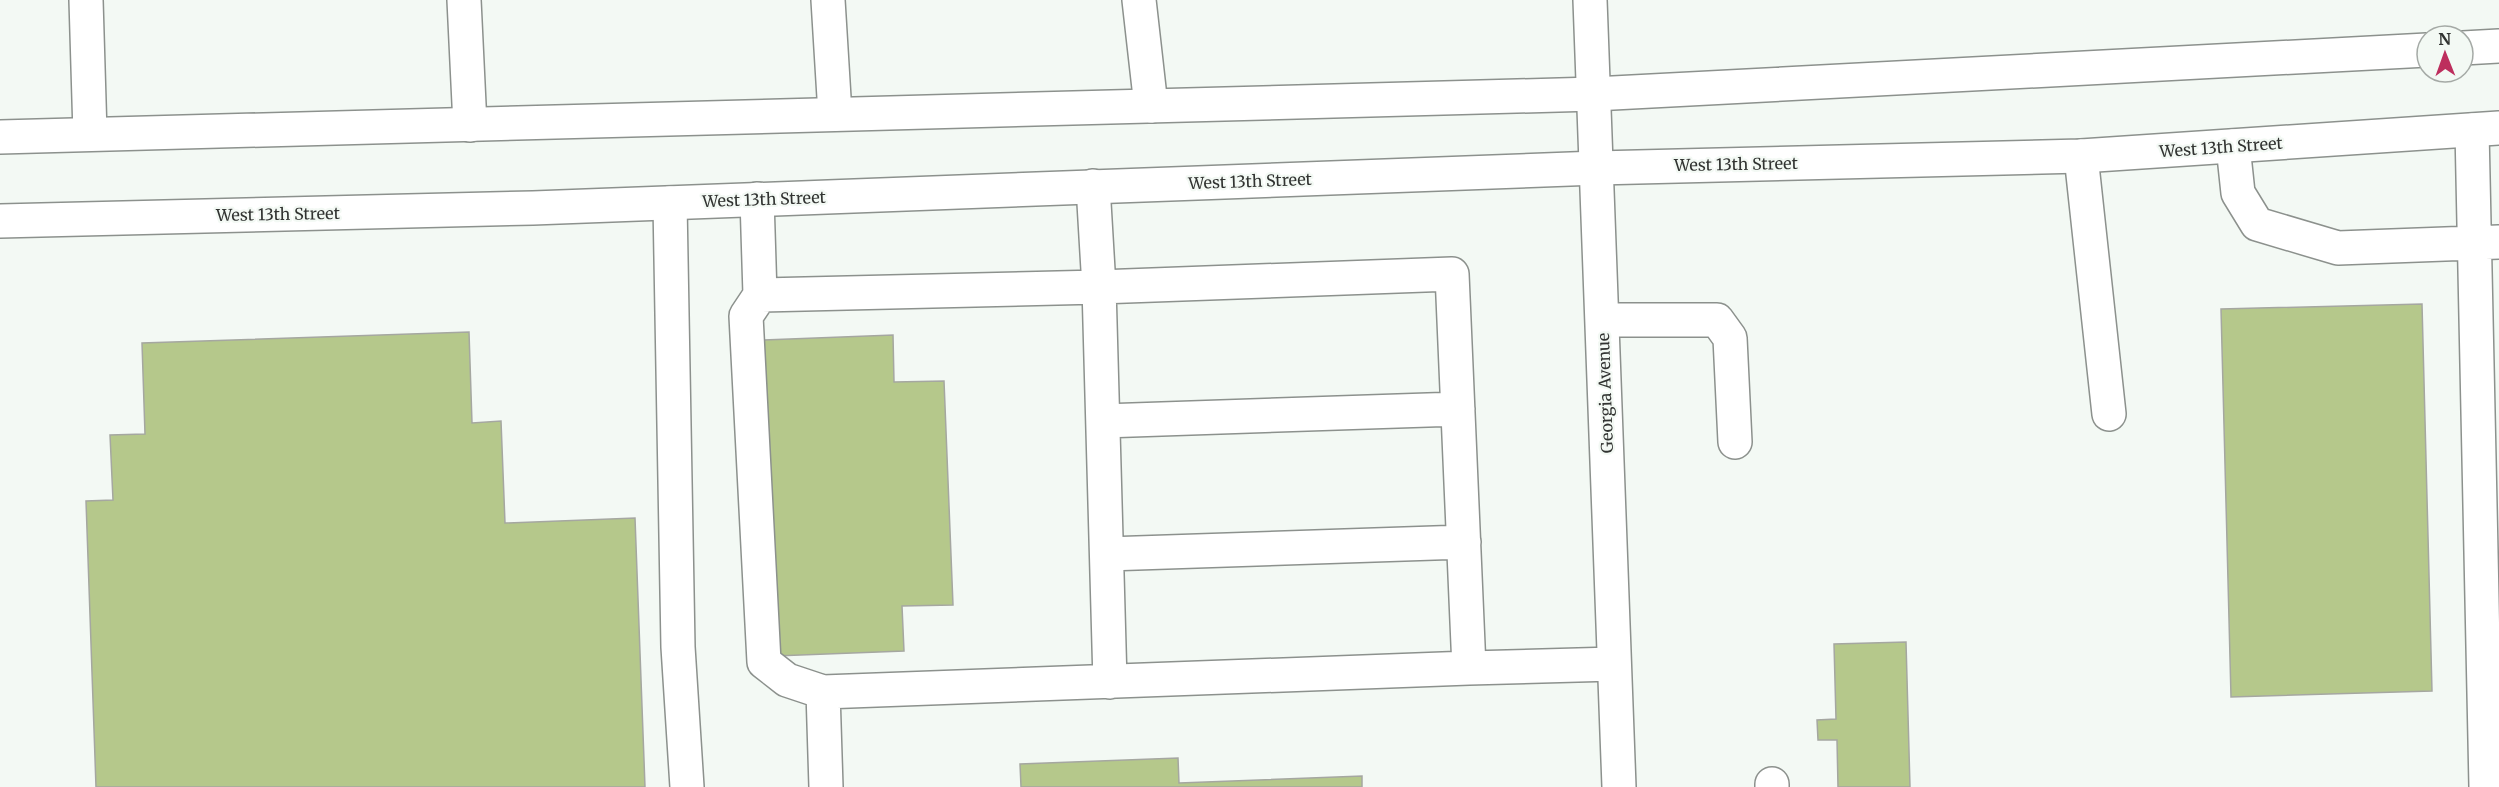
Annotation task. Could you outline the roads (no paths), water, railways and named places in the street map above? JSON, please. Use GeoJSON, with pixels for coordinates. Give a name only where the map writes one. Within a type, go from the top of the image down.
{"type":"FeatureCollection","features":[{"type":"Feature","properties":{"kind":"main road"},"geometry":{"type":"LineString","coordinates":[[86,0],[90,134]]}},
{"type":"Feature","properties":{"kind":"main road"},"geometry":{"type":"LineString","coordinates":[[464,0],[470,125]]}},
{"type":"Feature","properties":{"kind":"main road"},"geometry":{"type":"LineString","coordinates":[[828,0],[835,114]]}},
{"type":"Feature","properties":{"kind":"main road"},"geometry":{"type":"LineString","coordinates":[[1138,0],[1151,106]]}},
{"type":"Feature","properties":{"kind":"main road","name":"Georgia Avenue"},"geometry":{"type":"LineString","coordinates":[[1590,0],[1619,787]]}},
{"type":"Feature","properties":{"kind":"main road"},"geometry":{"type":"LineString","coordinates":[[2475,47],[2499,46]]}},
{"type":"Feature","properties":{"kind":"main road"},"geometry":{"type":"LineString","coordinates":[[0,137],[1594,94],[2415,51]]}},
{"type":"Feature","properties":{"kind":"main road"},"geometry":{"type":"LineString","coordinates":[[2486,129],[2486,787]]}},
{"type":"Feature","properties":{"kind":"main road","name":"West 13th Street"},"geometry":{"type":"LineString","coordinates":[[0,221],[533,208],[1597,168],[2081,156],[2486,129]]}},
{"type":"Feature","properties":{"kind":"main road"},"geometry":{"type":"LineString","coordinates":[[2233,146],[2238,193],[2257,224],[2338,248],[2487,242]]}},
{"type":"Feature","properties":{"kind":"main road"},"geometry":{"type":"LineString","coordinates":[[2081,156],[2109,414]]}},
{"type":"Feature","properties":{"kind":"main road"},"geometry":{"type":"LineString","coordinates":[[1094,186],[1110,681]]}},
{"type":"Feature","properties":{"kind":"main road"},"geometry":{"type":"LineString","coordinates":[[757,199],[760,295],[746,316],[764,662],[787,680],[823,692],[1614,664]]}},
{"type":"Feature","properties":{"kind":"main road"},"geometry":{"type":"LineString","coordinates":[[670,203],[678,647],[687,787]]}},
{"type":"Feature","properties":{"kind":"main road"},"geometry":{"type":"LineString","coordinates":[[760,295],[1099,287],[1452,274],[1469,668]]}},
{"type":"Feature","properties":{"kind":"main road"},"geometry":{"type":"LineString","coordinates":[[1602,320],[1717,320],[1730,338],[1735,442]]}},
{"type":"Feature","properties":{"kind":"main road"},"geometry":{"type":"LineString","coordinates":[[1102,421],[1458,409]]}},
{"type":"Feature","properties":{"kind":"main road"},"geometry":{"type":"LineString","coordinates":[[1107,554],[1464,542]]}},
{"type":"Feature","properties":{"kind":"main road"},"geometry":{"type":"LineString","coordinates":[[823,692],[826,787]]}}]}
